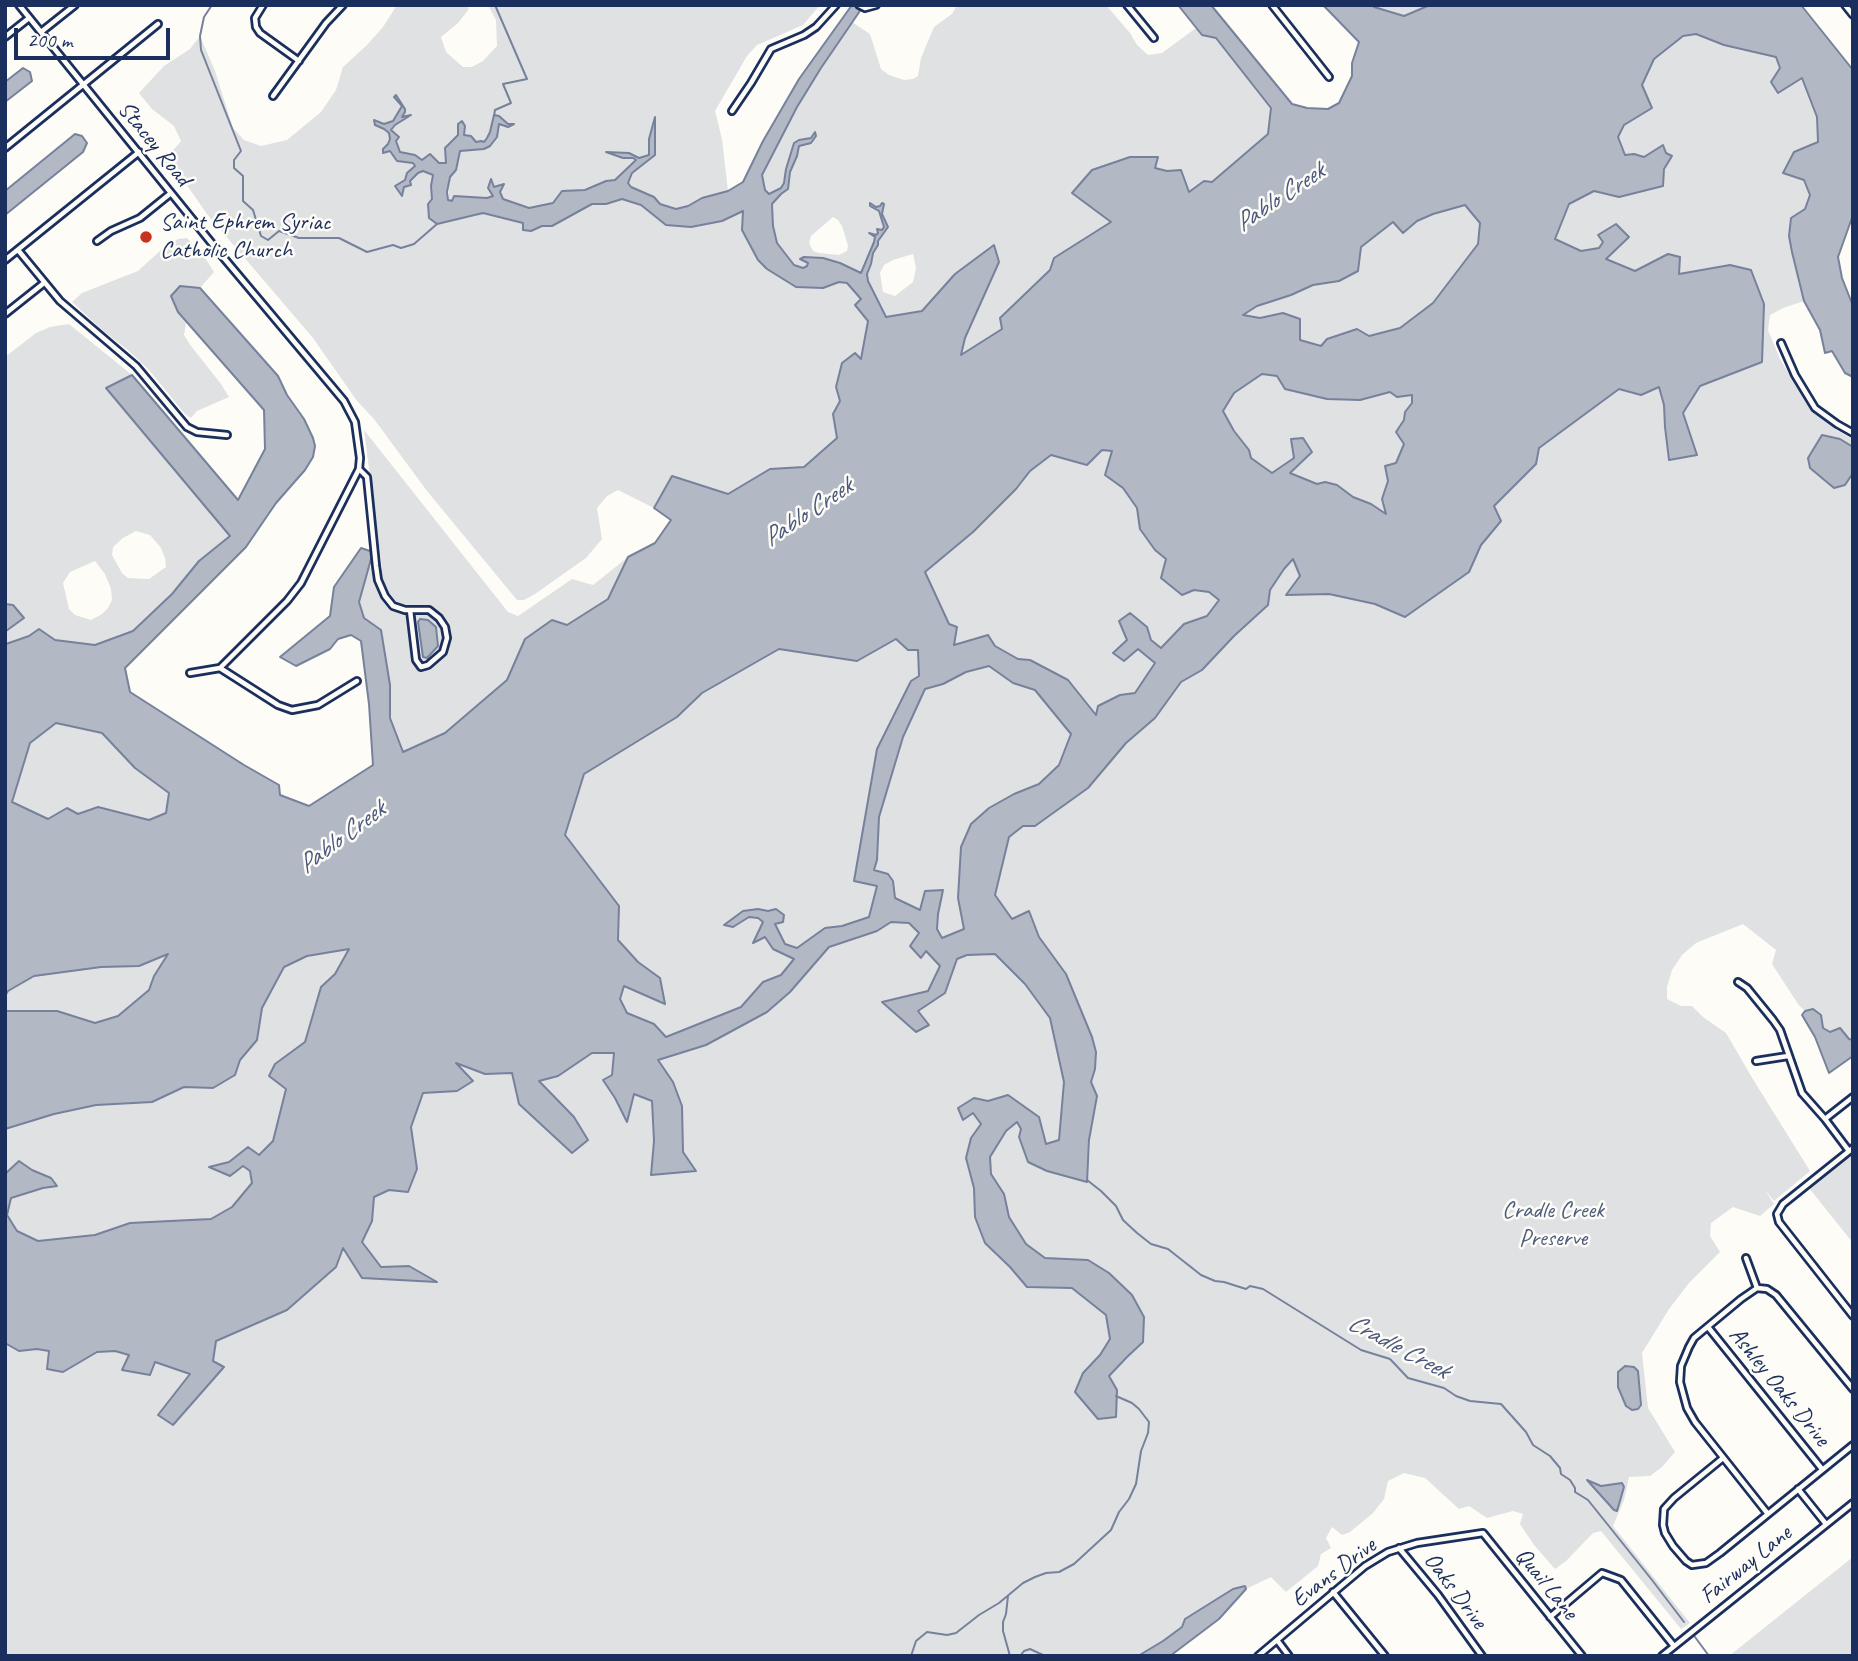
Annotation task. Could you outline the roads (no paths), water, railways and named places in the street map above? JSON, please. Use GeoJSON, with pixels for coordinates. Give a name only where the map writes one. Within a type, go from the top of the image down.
{"type":"FeatureCollection","features":[{"type":"Feature","properties":{"kind":"street","name":"Stacey Road"},"geometry":{"type":"LineString","coordinates":[[19,5],[344,401],[355,422],[359,469]]}},
{"type":"Feature","properties":{"kind":"street"},"geometry":{"type":"LineString","coordinates":[[41,33],[75,5]]}},
{"type":"Feature","properties":{"kind":"street"},"geometry":{"type":"LineString","coordinates":[[263,5],[257,13],[255,23],[260,33],[299,61]]}},
{"type":"Feature","properties":{"kind":"street"},"geometry":{"type":"LineString","coordinates":[[273,96],[342,5]]}},
{"type":"Feature","properties":{"kind":"street"},"geometry":{"type":"LineString","coordinates":[[732,111],[771,49],[816,27],[836,5]]}},
{"type":"Feature","properties":{"kind":"street"},"geometry":{"type":"LineString","coordinates":[[862,6],[876,5]]}},
{"type":"Feature","properties":{"kind":"street"},"geometry":{"type":"LineString","coordinates":[[1128,5],[1154,38]]}},
{"type":"Feature","properties":{"kind":"street"},"geometry":{"type":"LineString","coordinates":[[1272,5],[1329,77]]}},
{"type":"Feature","properties":{"kind":"street"},"geometry":{"type":"LineString","coordinates":[[1845,5],[1853,15]]}},
{"type":"Feature","properties":{"kind":"street"},"geometry":{"type":"LineString","coordinates":[[5,37],[29,18]]}},
{"type":"Feature","properties":{"kind":"street"},"geometry":{"type":"LineString","coordinates":[[5,148],[158,24]]}},
{"type":"Feature","properties":{"kind":"street"},"geometry":{"type":"LineString","coordinates":[[5,260],[139,152]]}},
{"type":"Feature","properties":{"kind":"street"},"geometry":{"type":"LineString","coordinates":[[97,241],[111,231],[140,218],[171,193]]}},
{"type":"Feature","properties":{"kind":"street"},"geometry":{"type":"LineString","coordinates":[[18,250],[44,283],[74,314],[136,366],[187,427],[197,432],[228,435]]}},
{"type":"Feature","properties":{"kind":"street"},"geometry":{"type":"LineString","coordinates":[[5,314],[44,283]]}},
{"type":"Feature","properties":{"kind":"street"},"geometry":{"type":"LineString","coordinates":[[1781,343],[1795,375],[1815,408],[1853,433]]}},
{"type":"Feature","properties":{"kind":"street"},"geometry":{"type":"LineString","coordinates":[[190,673],[220,668],[287,601],[298,587],[359,469],[367,477],[376,566],[385,596],[393,606],[405,610],[410,610],[429,610],[445,627],[447,638],[443,652],[421,667],[416,660],[410,610]]}},
{"type":"Feature","properties":{"kind":"street"},"geometry":{"type":"LineString","coordinates":[[220,668],[278,705],[292,710],[318,705],[357,681]]}},
{"type":"Feature","properties":{"kind":"street"},"geometry":{"type":"LineString","coordinates":[[1738,982],[1747,988],[1780,1030],[1802,1093],[1851,1149],[1783,1204],[1778,1213],[1779,1222],[1853,1316]]}},
{"type":"Feature","properties":{"kind":"street"},"geometry":{"type":"LineString","coordinates":[[1756,1061],[1788,1056]]}},
{"type":"Feature","properties":{"kind":"street"},"geometry":{"type":"LineString","coordinates":[[1825,1119],[1853,1097]]}},
{"type":"Feature","properties":{"kind":"street"},"geometry":{"type":"LineString","coordinates":[[1746,1258],[1757,1288]]}},
{"type":"Feature","properties":{"kind":"street"},"geometry":{"type":"LineString","coordinates":[[1768,1514],[1695,1422],[1687,1408],[1680,1374],[1694,1338],[1757,1288],[1767,1289],[1776,1295],[1853,1389]]}},
{"type":"Feature","properties":{"kind":"street","name":"Ashley Oaks Drive"},"geometry":{"type":"LineString","coordinates":[[1708,1327],[1822,1469]]}},
{"type":"Feature","properties":{"kind":"street"},"geometry":{"type":"LineString","coordinates":[[1724,1458],[1667,1504],[1663,1516],[1665,1533],[1673,1546],[1692,1565],[1699,1565],[1713,1558],[1853,1444]]}},
{"type":"Feature","properties":{"kind":"street"},"geometry":{"type":"LineString","coordinates":[[1798,1489],[1826,1524]]}},
{"type":"Feature","properties":{"kind":"street","name":"Fairway Lane"},"geometry":{"type":"LineString","coordinates":[[1662,1656],[1853,1503]]}},
{"type":"Feature","properties":{"kind":"street","name":"Evans Drive"},"geometry":{"type":"LineString","coordinates":[[1258,1656],[1364,1566],[1388,1552],[1417,1543],[1483,1534]]}},
{"type":"Feature","properties":{"kind":"street","name":"Quail Lane"},"geometry":{"type":"LineString","coordinates":[[1483,1534],[1583,1656]]}},
{"type":"Feature","properties":{"kind":"street","name":"Oaks Drive"},"geometry":{"type":"LineString","coordinates":[[1399,1548],[1438,1595],[1482,1656]]}},
{"type":"Feature","properties":{"kind":"street"},"geometry":{"type":"LineString","coordinates":[[1550,1617],[1602,1573],[1622,1580],[1674,1646]]}},
{"type":"Feature","properties":{"kind":"street"},"geometry":{"type":"LineString","coordinates":[[1333,1592],[1385,1656]]}},
{"type":"Feature","properties":{"kind":"street"},"geometry":{"type":"LineString","coordinates":[[1277,1640],[1289,1656]]}},
{"type":"Feature","properties":{"kind":"water","name":"Pablo Creek"},"geometry":{"type":"Polygon","coordinates":[[[852,5],[864,5],[797,107],[762,175],[765,190],[769,194],[781,188],[794,143],[811,138],[815,132],[816,136],[811,143],[799,146],[790,172],[788,189],[772,204],[777,243],[794,265],[803,268],[807,266],[808,263],[800,259],[804,257],[823,258],[861,273],[875,237],[869,233],[876,235],[877,229],[882,230],[884,227],[879,211],[870,206],[870,203],[876,207],[884,204],[882,214],[888,227],[878,241],[867,274],[886,317],[922,311],[955,274],[994,245],[999,262],[965,338],[961,355],[1002,329],[1000,318],[1050,270],[1054,258],[1111,222],[1072,193],[1092,170],[1130,157],[1158,157],[1155,168],[1181,170],[1189,192],[1204,181],[1212,182],[1268,134],[1271,108],[1216,38],[1202,35],[1178,5],[1211,5],[1292,104],[1328,109],[1339,103],[1352,76],[1352,63],[1359,42],[1323,5],[1372,5],[1404,16],[1430,5],[1801,5],[1853,70],[1853,215],[1838,257],[1842,278],[1853,306],[1853,377],[1845,373],[1832,351],[1825,353],[1820,330],[1804,301],[1789,236],[1791,218],[1805,209],[1810,195],[1804,180],[1783,173],[1794,152],[1818,142],[1817,117],[1802,78],[1778,93],[1771,82],[1780,68],[1776,57],[1724,45],[1696,34],[1683,36],[1654,59],[1642,85],[1652,108],[1624,125],[1618,137],[1625,155],[1644,157],[1663,145],[1666,153],[1672,156],[1664,169],[1663,186],[1619,197],[1594,191],[1569,204],[1555,239],[1581,251],[1599,248],[1603,242],[1598,235],[1616,224],[1629,237],[1606,259],[1635,271],[1668,254],[1680,257],[1679,274],[1730,265],[1751,270],[1764,304],[1762,362],[1700,386],[1683,413],[1697,455],[1669,460],[1664,405],[1659,387],[1641,395],[1619,389],[1539,448],[1536,464],[1494,506],[1501,521],[1481,545],[1469,572],[1405,617],[1375,604],[1329,594],[1286,595],[1300,576],[1293,559],[1270,590],[1268,605],[1202,670],[1181,682],[1155,718],[1126,743],[1088,788],[1035,826],[1023,826],[1009,837],[995,895],[1012,919],[1029,911],[1039,937],[1066,974],[1096,1052],[1091,1082],[1097,1096],[1089,1140],[1087,1182],[1047,1171],[1028,1162],[1017,1122],[1006,1131],[990,1157],[991,1174],[1004,1194],[1009,1217],[1026,1244],[1045,1258],[1088,1260],[1109,1273],[1132,1295],[1144,1317],[1143,1342],[1109,1376],[1117,1390],[1116,1417],[1098,1419],[1075,1392],[1083,1373],[1100,1355],[1110,1339],[1106,1315],[1072,1288],[1027,1287],[985,1243],[975,1217],[974,1188],[966,1158],[971,1138],[981,1124],[973,1113],[963,1120],[958,1108],[974,1098],[988,1101],[1008,1095],[1039,1117],[1046,1144],[1059,1140],[1064,1082],[1050,1018],[1025,984],[995,954],[967,955],[957,959],[945,993],[918,1011],[929,1025],[916,1032],[882,1002],[928,991],[940,966],[926,951],[921,958],[910,946],[919,933],[909,923],[891,922],[877,931],[829,947],[790,992],[767,1012],[706,1045],[658,1060],[673,1082],[682,1106],[683,1152],[696,1171],[651,1175],[654,1141],[652,1101],[634,1094],[627,1122],[603,1080],[612,1075],[614,1053],[592,1053],[558,1076],[539,1081],[574,1117],[588,1140],[572,1153],[519,1104],[512,1073],[485,1074],[456,1063],[473,1081],[457,1091],[423,1093],[411,1127],[417,1169],[408,1192],[389,1190],[374,1197],[372,1221],[362,1242],[381,1267],[409,1266],[437,1282],[362,1278],[343,1248],[336,1267],[287,1310],[216,1341],[213,1361],[224,1367],[173,1425],[158,1415],[190,1374],[155,1362],[150,1375],[122,1370],[129,1355],[115,1351],[97,1352],[63,1372],[47,1369],[49,1351],[19,1351],[5,1343],[5,1174],[19,1161],[51,1178],[57,1186],[11,1198],[7,1215],[17,1231],[38,1241],[95,1235],[130,1223],[211,1219],[232,1207],[252,1183],[250,1171],[243,1166],[230,1176],[209,1167],[229,1162],[248,1147],[259,1155],[273,1141],[286,1089],[269,1076],[275,1064],[305,1042],[321,987],[335,974],[349,949],[307,956],[284,967],[262,1008],[257,1040],[240,1060],[235,1075],[213,1088],[184,1087],[152,1102],[96,1105],[5,1129],[5,1011],[57,1011],[95,1023],[118,1016],[149,990],[154,976],[168,954],[139,966],[101,967],[34,976],[8,991],[5,996],[5,604],[13,605],[24,618],[6,631],[6,644],[29,636],[39,629],[55,640],[95,645],[133,631],[172,594],[199,561],[230,536],[106,388],[132,375],[238,500],[265,449],[264,410],[178,312],[171,296],[180,286],[200,288],[278,376],[287,395],[304,419],[315,446],[313,457],[305,470],[276,503],[246,547],[125,668],[130,692],[279,785],[280,795],[309,806],[373,765],[361,641],[351,635],[338,639],[330,649],[296,666],[280,657],[330,616],[334,587],[361,548],[373,552],[359,602],[364,618],[381,630],[390,685],[390,718],[403,752],[445,733],[507,680],[525,639],[552,620],[567,625],[608,599],[628,557],[655,543],[671,520],[654,508],[672,476],[728,494],[770,469],[804,467],[837,438],[833,414],[840,401],[836,387],[842,363],[855,353],[861,359],[868,321],[855,305],[861,299],[847,283],[839,282],[823,288],[796,287],[767,269],[758,260],[742,230],[743,211],[722,221],[691,227],[666,225],[641,205],[622,199],[606,204],[592,204],[552,226],[542,226],[531,231],[523,230],[523,223],[483,213],[437,224],[429,218],[428,204],[432,199],[433,175],[423,171],[418,173],[410,181],[411,185],[404,187],[402,196],[395,186],[405,180],[407,173],[415,166],[413,163],[397,161],[390,151],[383,153],[390,139],[389,133],[375,125],[374,120],[384,124],[393,121],[402,106],[394,97],[396,95],[405,109],[402,117],[411,115],[391,130],[399,137],[396,141],[400,152],[415,155],[422,160],[430,154],[439,163],[446,163],[445,148],[458,135],[458,124],[462,121],[465,126],[464,135],[471,136],[476,142],[484,142],[487,138],[494,115],[508,124],[514,124],[508,127],[499,124],[497,137],[484,149],[460,151],[456,170],[450,177],[448,200],[452,201],[454,196],[493,196],[488,188],[491,179],[494,187],[504,184],[500,192],[503,199],[529,208],[553,203],[562,191],[585,190],[615,180],[636,160],[606,152],[629,153],[639,158],[649,155],[649,139],[655,117],[655,155],[632,173],[628,183],[654,197],[660,204],[676,209],[728,191],[743,182],[799,79],[852,5]],[[1465,205],[1417,221],[1403,233],[1393,222],[1361,247],[1358,271],[1339,281],[1313,285],[1257,306],[1243,315],[1260,318],[1283,313],[1300,319],[1300,340],[1321,346],[1327,339],[1357,329],[1369,336],[1400,328],[1433,303],[1478,244],[1480,223],[1465,205]],[[1262,374],[1234,393],[1223,411],[1249,450],[1251,458],[1272,473],[1294,458],[1291,439],[1303,438],[1312,452],[1290,473],[1317,484],[1325,482],[1337,485],[1353,497],[1386,514],[1382,499],[1388,481],[1385,466],[1396,463],[1404,444],[1396,432],[1412,403],[1412,395],[1397,397],[1390,392],[1360,400],[1327,399],[1285,389],[1277,376],[1262,374]],[[1102,450],[1087,465],[1051,455],[1030,471],[973,532],[925,572],[949,624],[957,627],[954,645],[988,635],[995,646],[1018,659],[1030,660],[1068,680],[1096,715],[1098,706],[1120,695],[1135,693],[1155,663],[1138,649],[1124,661],[1113,653],[1127,640],[1119,621],[1130,613],[1147,627],[1151,640],[1161,648],[1184,624],[1207,616],[1219,600],[1209,592],[1194,590],[1182,595],[1161,578],[1166,559],[1155,550],[1140,529],[1137,508],[1123,488],[1105,475],[1112,451],[1102,450]],[[896,639],[857,661],[779,649],[702,693],[677,717],[584,774],[565,835],[619,906],[618,940],[638,962],[660,978],[665,1004],[624,986],[620,999],[627,1013],[654,1024],[666,1037],[741,1007],[763,982],[781,975],[794,959],[773,949],[765,937],[753,943],[763,922],[758,918],[749,917],[733,927],[724,925],[743,911],[776,909],[784,915],[783,922],[775,924],[785,944],[797,948],[825,928],[842,926],[869,917],[877,886],[854,881],[877,749],[911,681],[919,676],[918,650],[908,650],[896,639]],[[989,666],[966,672],[943,684],[925,689],[903,737],[879,817],[874,870],[888,874],[893,881],[895,898],[920,910],[925,891],[943,890],[937,929],[942,938],[964,929],[958,898],[961,847],[971,824],[989,808],[1039,784],[1059,765],[1071,734],[1035,690],[1013,683],[989,666]],[[56,723],[30,743],[12,802],[48,819],[67,808],[78,814],[98,807],[149,820],[166,813],[169,793],[135,768],[102,733],[56,723]]]}},
{"type":"Feature","properties":{"kind":"water"},"geometry":{"type":"Polygon","coordinates":[[[23,68],[30,72],[32,81],[5,102],[5,82],[23,68]]]}},
{"type":"Feature","properties":{"kind":"water"},"geometry":{"type":"Polygon","coordinates":[[[75,134],[82,136],[87,143],[83,152],[5,215],[5,191],[75,134]]]}},
{"type":"Feature","properties":{"kind":"water"},"geometry":{"type":"Polygon","coordinates":[[[1822,435],[1840,439],[1853,447],[1853,473],[1845,485],[1834,488],[1810,468],[1808,458],[1822,435]]]}},
{"type":"Feature","properties":{"kind":"water"},"geometry":{"type":"Polygon","coordinates":[[[420,619],[428,620],[436,627],[438,646],[427,658],[423,657],[418,622],[420,619]]]}},
{"type":"Feature","properties":{"kind":"water"},"geometry":{"type":"Polygon","coordinates":[[[1813,1009],[1821,1015],[1823,1028],[1830,1032],[1840,1028],[1853,1040],[1853,1056],[1829,1073],[1815,1037],[1802,1015],[1813,1009]]]}},
{"type":"Feature","properties":{"kind":"water"},"geometry":{"type":"Polygon","coordinates":[[[1625,1366],[1634,1367],[1638,1371],[1641,1405],[1638,1409],[1632,1410],[1626,1406],[1618,1387],[1618,1372],[1625,1366]]]}},
{"type":"Feature","properties":{"kind":"water"},"geometry":{"type":"Polygon","coordinates":[[[1587,1480],[1601,1486],[1622,1483],[1624,1487],[1617,1511],[1614,1510],[1587,1480]]]}},
{"type":"Feature","properties":{"kind":"water"},"geometry":{"type":"Polygon","coordinates":[[[1245,1586],[1246,1589],[1219,1619],[1170,1656],[1138,1656],[1182,1627],[1185,1619],[1233,1589],[1245,1586]]]}},
{"type":"Feature","properties":{"kind":"waterway"},"geometry":{"type":"LineString","coordinates":[[212,5],[204,17],[200,36],[201,50],[241,151],[234,160],[234,168],[243,176],[243,201],[253,210],[261,236],[268,240],[279,231],[299,238],[339,238],[367,252],[393,245],[401,248],[414,244],[437,224]]}},
{"type":"Feature","properties":{"kind":"waterway"},"geometry":{"type":"LineString","coordinates":[[494,116],[495,110],[511,103],[503,84],[527,79],[495,5]]}},
{"type":"Feature","properties":{"kind":"waterway","name":"Cradle Creek"},"geometry":{"type":"LineString","coordinates":[[1087,1180],[1116,1206],[1123,1220],[1137,1233],[1151,1244],[1168,1249],[1201,1275],[1246,1289],[1250,1286],[1263,1289],[1361,1350],[1390,1359],[1408,1378],[1444,1388],[1470,1401],[1501,1404],[1526,1432],[1533,1445],[1550,1456],[1560,1468],[1561,1474],[1570,1480],[1575,1492],[1588,1500],[1684,1622]]}},
{"type":"Feature","properties":{"kind":"waterway"},"geometry":{"type":"LineString","coordinates":[[911,1656],[916,1641],[927,1632],[947,1635],[956,1633],[1023,1583],[1046,1573],[1059,1572],[1074,1564],[1111,1530],[1136,1484],[1149,1422],[1132,1403],[1116,1396]]}},
{"type":"Feature","properties":{"kind":"waterway"},"geometry":{"type":"LineString","coordinates":[[1008,1596],[1003,1631],[1010,1656]]}},
{"type":"Feature","properties":{"kind":"waterway","name":"Cradle Creek"},"geometry":{"type":"LineString","coordinates":[[1695,1637],[1709,1656]]}},
{"type":"Feature","properties":{"kind":"waterway"},"geometry":{"type":"LineString","coordinates":[[1020,1656],[1030,1649],[1052,1656]]}},
{"type":"Feature","properties":{"kind":"place","name":"Saint Ephrem Syriac Catholic Church"},"geometry":{"type":"Point","coordinates":[146,237]}},
{"type":"Feature","properties":{"kind":"park label","name":"Cradle Creek Preserve"},"geometry":{"type":"Point","coordinates":[1553,1225]}}]}
